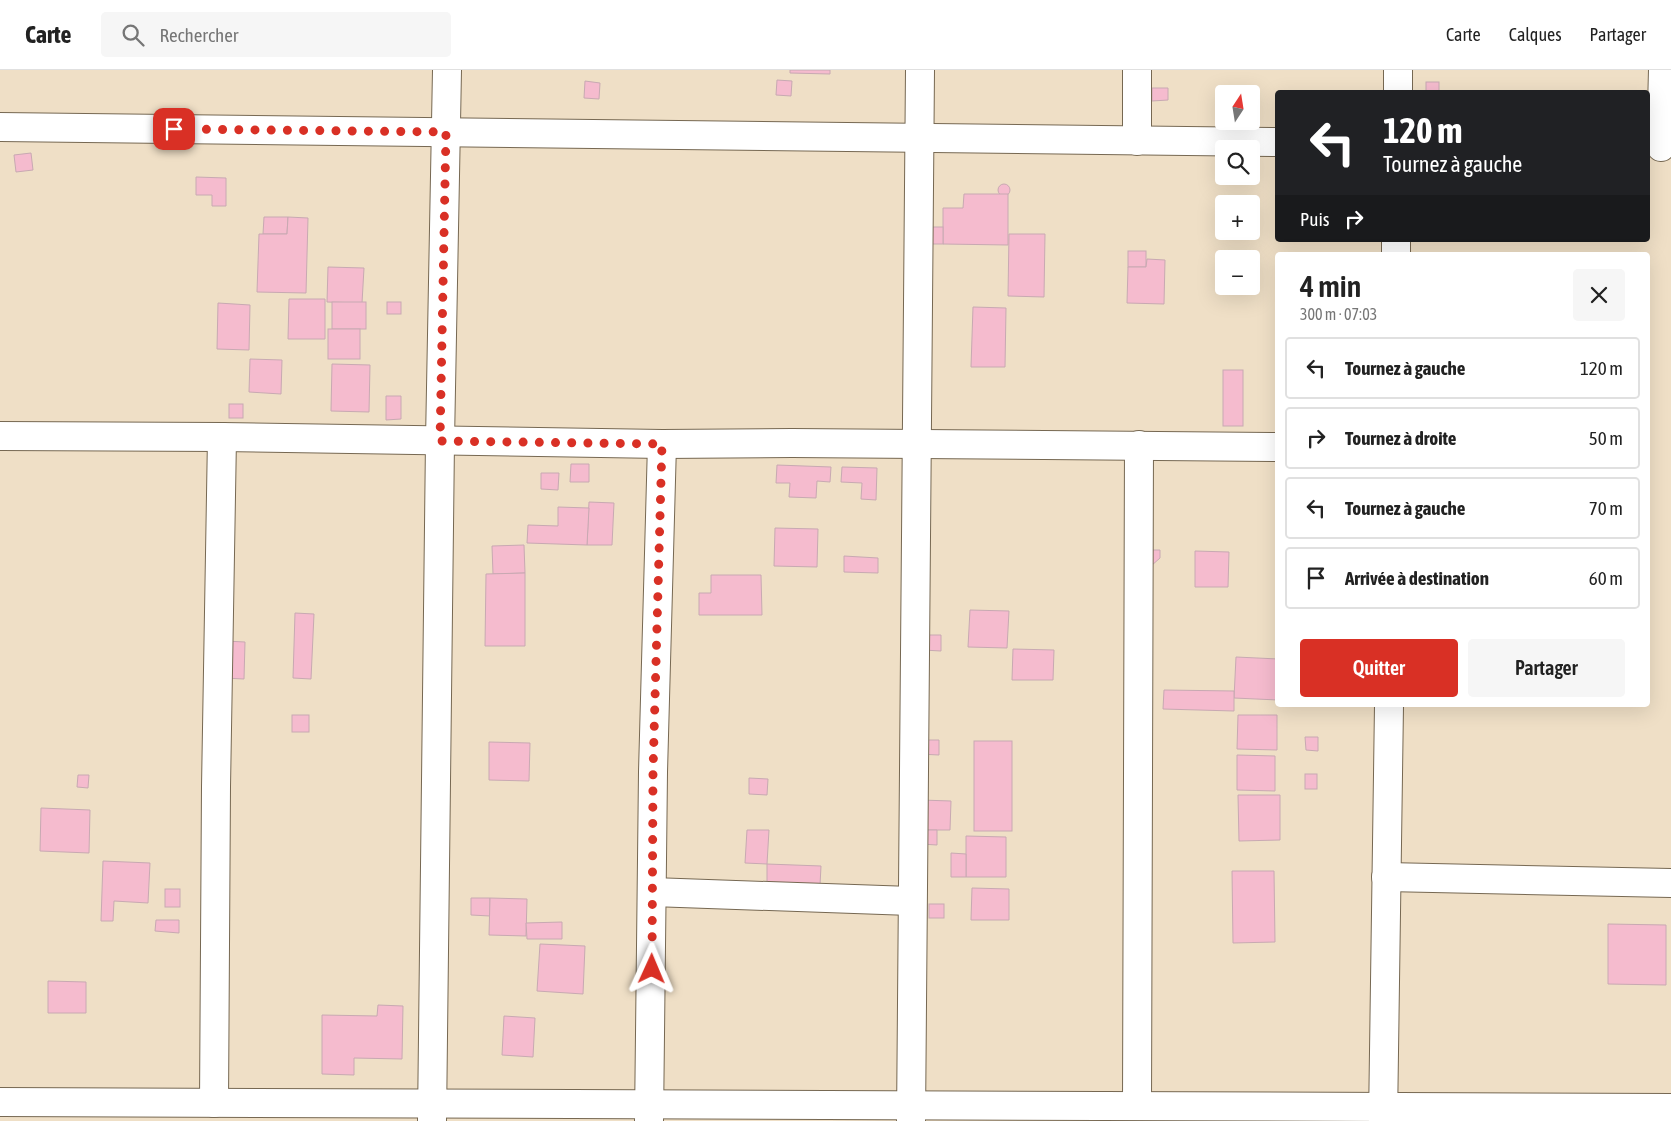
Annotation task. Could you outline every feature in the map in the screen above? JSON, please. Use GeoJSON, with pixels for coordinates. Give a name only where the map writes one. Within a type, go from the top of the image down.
{"type":"FeatureCollection","features":[{"type":"Feature","properties":{"kind":"street"},"geometry":{"type":"LineString","coordinates":[[432,1112],[440,441],[447,70]]}},
{"type":"Feature","properties":{"kind":"street"},"geometry":{"type":"LineString","coordinates":[[911,1113],[911,901],[918,445],[920,70]]}},
{"type":"Feature","properties":{"kind":"street"},"geometry":{"type":"LineString","coordinates":[[1137,140],[1138,70]]}},
{"type":"Feature","properties":{"kind":"street"},"geometry":{"type":"LineString","coordinates":[[1398,70],[1398,90]]}},
{"type":"Feature","properties":{"kind":"street"},"geometry":{"type":"LineString","coordinates":[[1660,147],[1663,70]]}},
{"type":"Feature","properties":{"kind":"street"},"geometry":{"type":"LineString","coordinates":[[0,127],[1275,142]]}},
{"type":"Feature","properties":{"kind":"street"},"geometry":{"type":"LineString","coordinates":[[0,436],[222,437],[662,444],[792,443],[1275,447]]}},
{"type":"Feature","properties":{"kind":"street"},"geometry":{"type":"LineString","coordinates":[[214,1103],[216,787],[222,437]]}},
{"type":"Feature","properties":{"kind":"street"},"geometry":{"type":"LineString","coordinates":[[650,1113],[653,772],[662,444]]}},
{"type":"Feature","properties":{"kind":"street"},"geometry":{"type":"LineString","coordinates":[[1137,1106],[1139,446]]}},
{"type":"Feature","properties":{"kind":"street"},"geometry":{"type":"LineString","coordinates":[[1383,1114],[1389,707]]}},
{"type":"Feature","properties":{"kind":"street"},"geometry":{"type":"LineString","coordinates":[[1386,877],[1671,883]]}},
{"type":"Feature","properties":{"kind":"street"},"geometry":{"type":"LineString","coordinates":[[652,892],[911,901]]}},
{"type":"Feature","properties":{"kind":"street"},"geometry":{"type":"LineString","coordinates":[[0,1102],[214,1103],[432,1112],[650,1113],[911,1113],[1137,1106],[1383,1114],[1671,1108]]}},
{"type":"Feature","properties":{"kind":"building"},"geometry":{"type":"Polygon","coordinates":[[[790,70],[830,70],[830,74],[790,73],[790,70]]]}},
{"type":"Feature","properties":{"kind":"building"},"geometry":{"type":"Polygon","coordinates":[[[777,80],[792,81],[791,96],[776,95],[777,80]]]}},
{"type":"Feature","properties":{"kind":"building"},"geometry":{"type":"Polygon","coordinates":[[[585,81],[600,83],[599,99],[584,98],[585,81]]]}},
{"type":"Feature","properties":{"kind":"building"},"geometry":{"type":"Polygon","coordinates":[[[1426,82],[1439,82],[1439,90],[1426,90],[1426,82]]]}},
{"type":"Feature","properties":{"kind":"building"},"geometry":{"type":"Polygon","coordinates":[[[1152,88],[1168,88],[1168,100],[1152,101],[1152,88]]]}},
{"type":"Feature","properties":{"kind":"building"},"geometry":{"type":"Polygon","coordinates":[[[31,153],[33,170],[16,172],[14,155],[31,153]]]}},
{"type":"Feature","properties":{"kind":"building"},"geometry":{"type":"Polygon","coordinates":[[[196,177],[226,178],[226,206],[212,206],[212,195],[196,195],[196,177]]]}},
{"type":"Feature","properties":{"kind":"building"},"geometry":{"type":"Polygon","coordinates":[[[1002,184],[1006,184],[1010,190],[1006,196],[1002,196],[998,192],[998,188],[1002,184]]]}},
{"type":"Feature","properties":{"kind":"building"},"geometry":{"type":"Polygon","coordinates":[[[964,194],[1008,194],[1008,245],[943,244],[943,208],[963,208],[964,194]]]}},
{"type":"Feature","properties":{"kind":"building"},"geometry":{"type":"Polygon","coordinates":[[[264,217],[288,217],[287,234],[263,234],[264,217]]]}},
{"type":"Feature","properties":{"kind":"building"},"geometry":{"type":"Polygon","coordinates":[[[288,217],[308,218],[306,293],[257,292],[259,234],[287,234],[288,217]]]}},
{"type":"Feature","properties":{"kind":"building"},"geometry":{"type":"Polygon","coordinates":[[[927,227],[943,227],[943,244],[927,244],[927,227]]]}},
{"type":"Feature","properties":{"kind":"building"},"geometry":{"type":"Polygon","coordinates":[[[1009,234],[1045,234],[1044,297],[1008,296],[1009,234]]]}},
{"type":"Feature","properties":{"kind":"building"},"geometry":{"type":"Polygon","coordinates":[[[1128,251],[1146,251],[1146,267],[1128,267],[1128,251]]]}},
{"type":"Feature","properties":{"kind":"building"},"geometry":{"type":"Polygon","coordinates":[[[1147,259],[1165,260],[1164,304],[1127,303],[1128,267],[1146,267],[1147,259]]]}},
{"type":"Feature","properties":{"kind":"building"},"geometry":{"type":"Polygon","coordinates":[[[328,267],[364,268],[362,303],[327,302],[328,267]]]}},
{"type":"Feature","properties":{"kind":"building"},"geometry":{"type":"Polygon","coordinates":[[[289,299],[325,299],[325,339],[288,339],[289,299]]]}},
{"type":"Feature","properties":{"kind":"building"},"geometry":{"type":"Polygon","coordinates":[[[332,302],[366,302],[366,329],[332,329],[332,302]]]}},
{"type":"Feature","properties":{"kind":"building"},"geometry":{"type":"Polygon","coordinates":[[[387,302],[401,302],[401,314],[387,314],[387,302]]]}},
{"type":"Feature","properties":{"kind":"building"},"geometry":{"type":"Polygon","coordinates":[[[218,303],[250,305],[249,350],[217,349],[218,303]]]}},
{"type":"Feature","properties":{"kind":"building"},"geometry":{"type":"Polygon","coordinates":[[[973,307],[1006,308],[1005,367],[971,367],[973,307]]]}},
{"type":"Feature","properties":{"kind":"building"},"geometry":{"type":"Polygon","coordinates":[[[328,329],[360,329],[360,359],[328,359],[328,329]]]}},
{"type":"Feature","properties":{"kind":"building"},"geometry":{"type":"Polygon","coordinates":[[[250,359],[282,360],[281,394],[249,392],[250,359]]]}},
{"type":"Feature","properties":{"kind":"building"},"geometry":{"type":"Polygon","coordinates":[[[332,364],[370,365],[369,412],[331,411],[332,364]]]}},
{"type":"Feature","properties":{"kind":"building"},"geometry":{"type":"Polygon","coordinates":[[[1223,370],[1243,370],[1243,426],[1223,426],[1223,370]]]}},
{"type":"Feature","properties":{"kind":"building"},"geometry":{"type":"Polygon","coordinates":[[[386,396],[401,396],[401,419],[386,420],[386,396]]]}},
{"type":"Feature","properties":{"kind":"building"},"geometry":{"type":"Polygon","coordinates":[[[229,404],[243,404],[243,418],[229,418],[229,404]]]}},
{"type":"Feature","properties":{"kind":"building"},"geometry":{"type":"Polygon","coordinates":[[[571,464],[589,464],[589,482],[570,482],[571,464]]]}},
{"type":"Feature","properties":{"kind":"building"},"geometry":{"type":"Polygon","coordinates":[[[777,465],[831,467],[830,482],[817,481],[816,498],[789,497],[790,483],[776,483],[777,465]]]}},
{"type":"Feature","properties":{"kind":"building"},"geometry":{"type":"Polygon","coordinates":[[[842,467],[877,468],[876,500],[861,499],[862,483],[841,482],[842,467]]]}},
{"type":"Feature","properties":{"kind":"building"},"geometry":{"type":"Polygon","coordinates":[[[541,473],[559,473],[558,490],[541,489],[541,473]]]}},
{"type":"Feature","properties":{"kind":"building"},"geometry":{"type":"Polygon","coordinates":[[[589,502],[614,503],[612,545],[587,545],[589,502]]]}},
{"type":"Feature","properties":{"kind":"building"},"geometry":{"type":"Polygon","coordinates":[[[558,507],[589,508],[587,545],[527,543],[528,525],[558,526],[558,507]]]}},
{"type":"Feature","properties":{"kind":"building"},"geometry":{"type":"Polygon","coordinates":[[[775,528],[818,529],[817,567],[774,566],[775,528]]]}},
{"type":"Feature","properties":{"kind":"building"},"geometry":{"type":"Polygon","coordinates":[[[524,545],[525,573],[493,574],[492,546],[524,545]]]}},
{"type":"Feature","properties":{"kind":"building"},"geometry":{"type":"Polygon","coordinates":[[[1142,550],[1160,550],[1160,558],[1151,566],[1142,550]]]}},
{"type":"Feature","properties":{"kind":"building"},"geometry":{"type":"Polygon","coordinates":[[[1195,551],[1229,552],[1228,587],[1195,587],[1195,551]]]}},
{"type":"Feature","properties":{"kind":"building"},"geometry":{"type":"Polygon","coordinates":[[[844,556],[878,558],[878,573],[844,572],[844,556]]]}},
{"type":"Feature","properties":{"kind":"building"},"geometry":{"type":"Polygon","coordinates":[[[525,573],[525,646],[485,646],[486,574],[525,573]]]}},
{"type":"Feature","properties":{"kind":"building"},"geometry":{"type":"Polygon","coordinates":[[[711,575],[761,575],[762,615],[699,615],[699,593],[711,593],[711,575]]]}},
{"type":"Feature","properties":{"kind":"building"},"geometry":{"type":"Polygon","coordinates":[[[970,610],[1009,611],[1007,648],[968,647],[970,610]]]}},
{"type":"Feature","properties":{"kind":"building"},"geometry":{"type":"Polygon","coordinates":[[[295,613],[314,614],[311,679],[293,678],[295,613]]]}},
{"type":"Feature","properties":{"kind":"building"},"geometry":{"type":"Polygon","coordinates":[[[924,635],[941,635],[941,651],[923,650],[924,635]]]}},
{"type":"Feature","properties":{"kind":"building"},"geometry":{"type":"Polygon","coordinates":[[[225,641],[245,642],[244,679],[224,678],[225,641]]]}},
{"type":"Feature","properties":{"kind":"building"},"geometry":{"type":"Polygon","coordinates":[[[1013,649],[1054,650],[1053,680],[1012,680],[1013,649]]]}},
{"type":"Feature","properties":{"kind":"building"},"geometry":{"type":"Polygon","coordinates":[[[1236,657],[1275,659],[1275,700],[1234,698],[1236,657]]]}},
{"type":"Feature","properties":{"kind":"building"},"geometry":{"type":"Polygon","coordinates":[[[1164,690],[1234,691],[1234,711],[1163,709],[1164,690]]]}},
{"type":"Feature","properties":{"kind":"building"},"geometry":{"type":"Polygon","coordinates":[[[292,715],[309,715],[309,732],[292,732],[292,715]]]}},
{"type":"Feature","properties":{"kind":"building"},"geometry":{"type":"Polygon","coordinates":[[[1238,715],[1277,715],[1277,750],[1237,749],[1238,715]]]}},
{"type":"Feature","properties":{"kind":"building"},"geometry":{"type":"Polygon","coordinates":[[[1305,737],[1318,737],[1318,751],[1306,750],[1305,737]]]}},
{"type":"Feature","properties":{"kind":"building"},"geometry":{"type":"Polygon","coordinates":[[[919,740],[939,740],[939,755],[919,754],[919,740]]]}},
{"type":"Feature","properties":{"kind":"building"},"geometry":{"type":"Polygon","coordinates":[[[974,741],[1012,741],[1012,831],[974,831],[974,741]]]}},
{"type":"Feature","properties":{"kind":"building"},"geometry":{"type":"Polygon","coordinates":[[[489,742],[530,743],[529,781],[489,780],[489,742]]]}},
{"type":"Feature","properties":{"kind":"building"},"geometry":{"type":"Polygon","coordinates":[[[1237,755],[1275,756],[1275,791],[1237,790],[1237,755]]]}},
{"type":"Feature","properties":{"kind":"building"},"geometry":{"type":"Polygon","coordinates":[[[1305,774],[1317,774],[1317,789],[1305,789],[1305,774]]]}},
{"type":"Feature","properties":{"kind":"building"},"geometry":{"type":"Polygon","coordinates":[[[78,775],[89,775],[88,788],[77,787],[78,775]]]}},
{"type":"Feature","properties":{"kind":"building"},"geometry":{"type":"Polygon","coordinates":[[[749,778],[768,779],[767,795],[749,794],[749,778]]]}},
{"type":"Feature","properties":{"kind":"building"},"geometry":{"type":"Polygon","coordinates":[[[1238,795],[1280,795],[1280,840],[1239,841],[1238,795]]]}},
{"type":"Feature","properties":{"kind":"building"},"geometry":{"type":"Polygon","coordinates":[[[921,800],[951,801],[950,830],[921,830],[921,800]]]}},
{"type":"Feature","properties":{"kind":"building"},"geometry":{"type":"Polygon","coordinates":[[[41,808],[90,810],[89,853],[40,851],[41,808]]]}},
{"type":"Feature","properties":{"kind":"building"},"geometry":{"type":"Polygon","coordinates":[[[747,830],[769,830],[767,864],[745,863],[747,830]]]}},
{"type":"Feature","properties":{"kind":"building"},"geometry":{"type":"Polygon","coordinates":[[[921,830],[937,830],[937,845],[921,844],[921,830]]]}},
{"type":"Feature","properties":{"kind":"building"},"geometry":{"type":"Polygon","coordinates":[[[966,836],[1006,837],[1006,877],[966,877],[966,836]]]}},
{"type":"Feature","properties":{"kind":"building"},"geometry":{"type":"Polygon","coordinates":[[[951,853],[966,854],[966,877],[951,877],[951,853]]]}},
{"type":"Feature","properties":{"kind":"building"},"geometry":{"type":"Polygon","coordinates":[[[103,861],[150,863],[148,903],[114,901],[113,921],[101,921],[103,861]]]}},
{"type":"Feature","properties":{"kind":"building"},"geometry":{"type":"Polygon","coordinates":[[[767,864],[821,866],[820,885],[767,883],[767,864]]]}},
{"type":"Feature","properties":{"kind":"building"},"geometry":{"type":"Polygon","coordinates":[[[1232,871],[1274,871],[1275,942],[1233,943],[1232,871]]]}},
{"type":"Feature","properties":{"kind":"building"},"geometry":{"type":"Polygon","coordinates":[[[972,888],[1009,889],[1009,920],[971,920],[972,888]]]}},
{"type":"Feature","properties":{"kind":"building"},"geometry":{"type":"Polygon","coordinates":[[[165,889],[180,889],[180,907],[165,907],[165,889]]]}},
{"type":"Feature","properties":{"kind":"building"},"geometry":{"type":"Polygon","coordinates":[[[471,898],[490,898],[490,916],[471,915],[471,898]]]}},
{"type":"Feature","properties":{"kind":"building"},"geometry":{"type":"Polygon","coordinates":[[[490,898],[527,899],[526,936],[489,935],[490,898]]]}},
{"type":"Feature","properties":{"kind":"building"},"geometry":{"type":"Polygon","coordinates":[[[929,904],[944,904],[944,918],[929,918],[929,904]]]}},
{"type":"Feature","properties":{"kind":"building"},"geometry":{"type":"Polygon","coordinates":[[[156,920],[179,920],[179,933],[155,931],[156,920]]]}},
{"type":"Feature","properties":{"kind":"building"},"geometry":{"type":"Polygon","coordinates":[[[562,922],[562,939],[527,939],[526,923],[562,922]]]}},
{"type":"Feature","properties":{"kind":"building"},"geometry":{"type":"Polygon","coordinates":[[[1608,924],[1666,925],[1666,985],[1608,984],[1608,924]]]}},
{"type":"Feature","properties":{"kind":"building"},"geometry":{"type":"Polygon","coordinates":[[[540,944],[585,946],[583,994],[537,991],[540,944]]]}},
{"type":"Feature","properties":{"kind":"building"},"geometry":{"type":"Polygon","coordinates":[[[48,981],[86,982],[86,1013],[48,1013],[48,981]]]}},
{"type":"Feature","properties":{"kind":"building"},"geometry":{"type":"Polygon","coordinates":[[[378,1005],[403,1006],[402,1059],[354,1058],[354,1075],[322,1074],[322,1015],[377,1016],[378,1005]]]}},
{"type":"Feature","properties":{"kind":"building"},"geometry":{"type":"Polygon","coordinates":[[[504,1016],[535,1018],[533,1057],[502,1055],[504,1016]]]}},
{"type":"Feature","properties":{"kind":"route"},"geometry":{"type":"LineString","coordinates":[[174,129],[446,132],[440,441],[662,444],[653,772],[652,969]]}}]}
